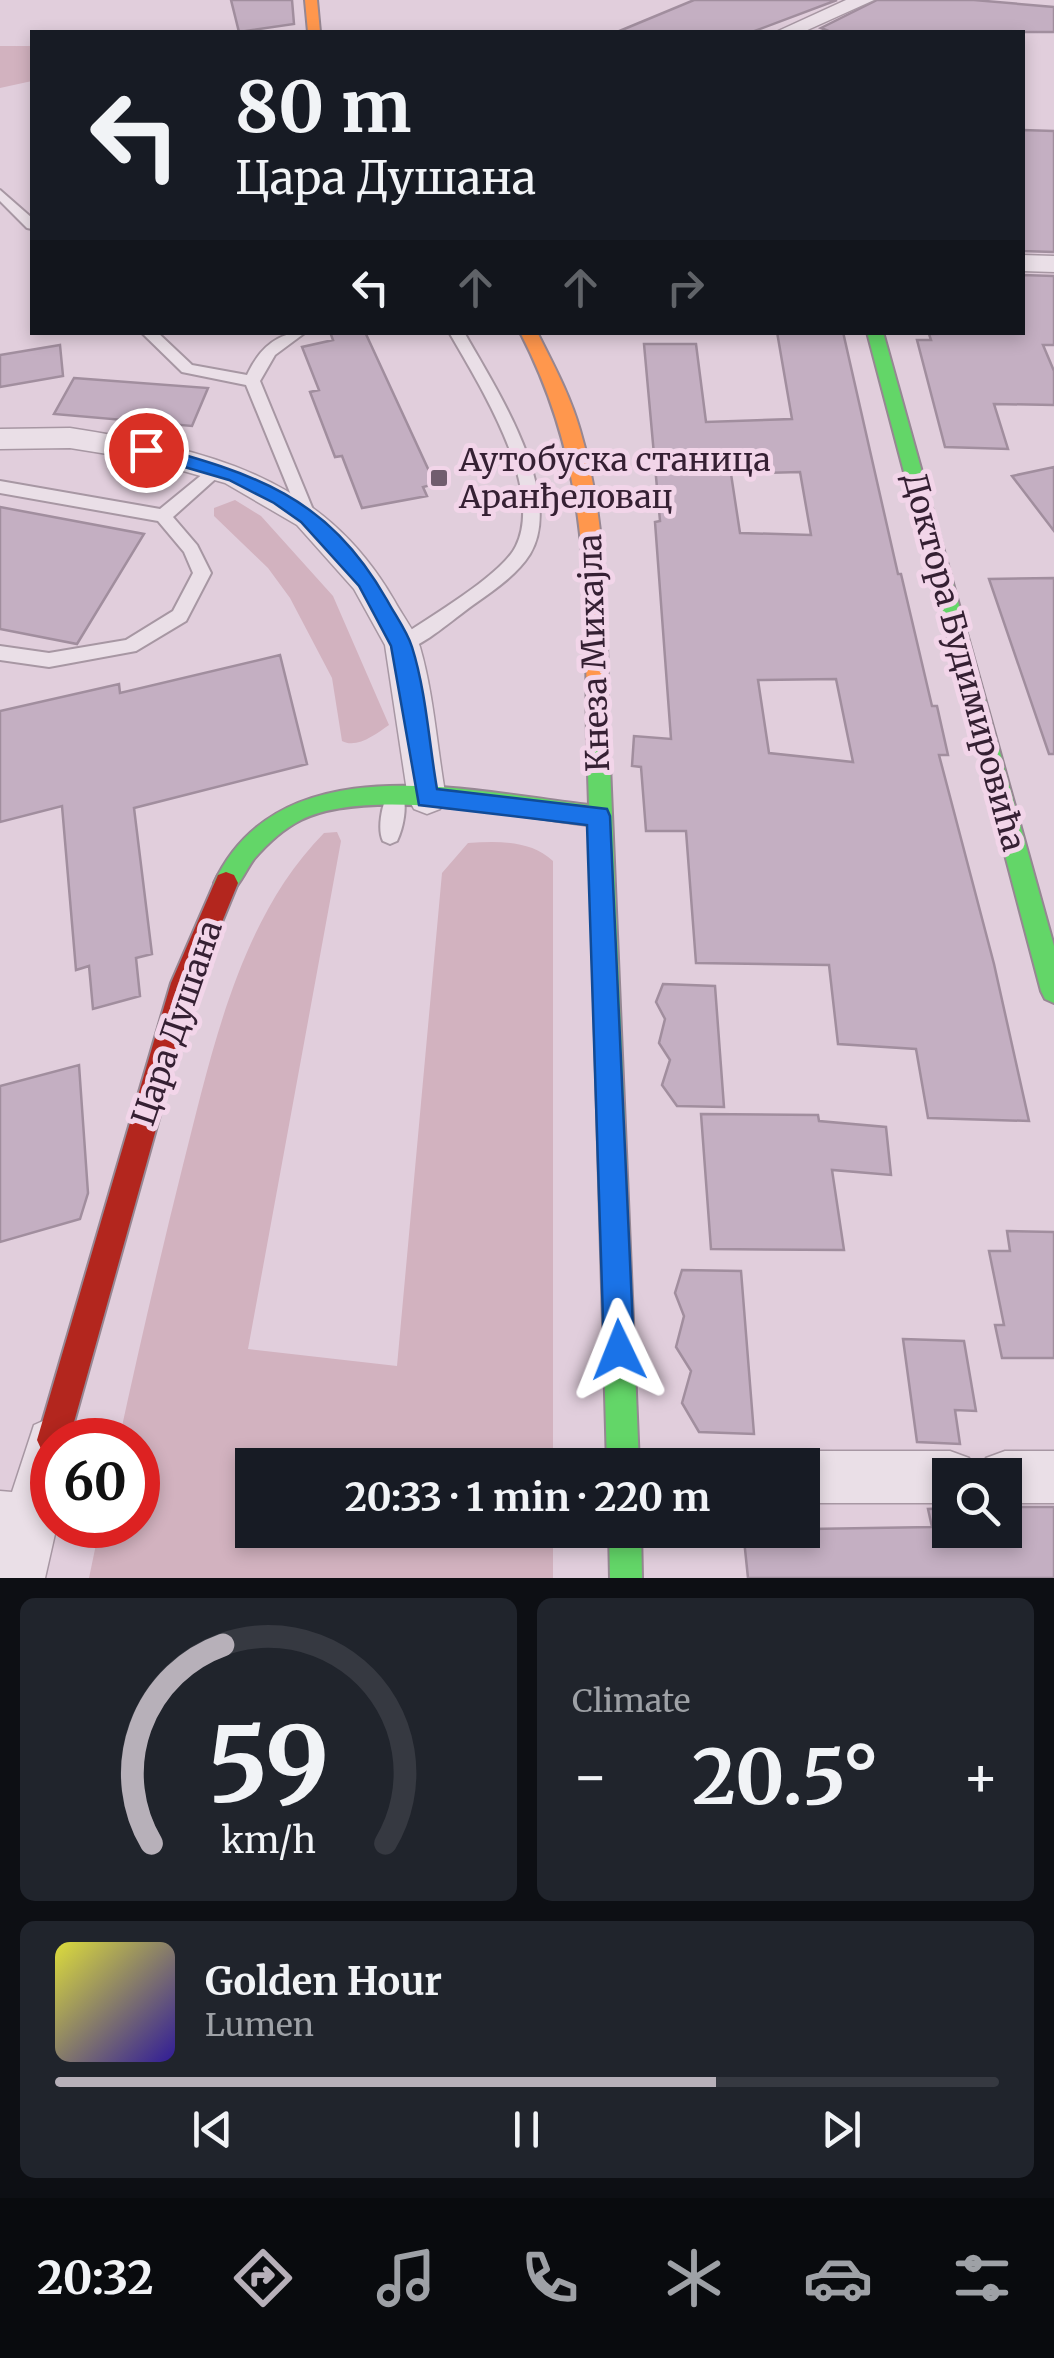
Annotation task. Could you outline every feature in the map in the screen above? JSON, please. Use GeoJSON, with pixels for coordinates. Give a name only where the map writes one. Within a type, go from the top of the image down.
{"type":"FeatureCollection","features":[{"type":"Feature","properties":{"kind":"street"},"geometry":{"type":"LineString","coordinates":[[311,0],[314,30]]}},
{"type":"Feature","properties":{"kind":"street"},"geometry":{"type":"LineString","coordinates":[[791,30],[864,0]]}},
{"type":"Feature","properties":{"kind":"street"},"geometry":{"type":"LineString","coordinates":[[1025,263],[1054,264]]}},
{"type":"Feature","properties":{"kind":"street","name":"Кнеза Михајла"},"geometry":{"type":"LineString","coordinates":[[530,335],[566,404],[588,492],[622,1448]]}},
{"type":"Feature","properties":{"kind":"street","name":"Доктора Будимировића"},"geometry":{"type":"LineString","coordinates":[[875,335],[1054,992]]}},
{"type":"Feature","properties":{"kind":"street"},"geometry":{"type":"LineString","coordinates":[[0,440],[70,438],[146,450],[236,476],[308,517],[366,581],[402,645],[411,798]]}},
{"type":"Feature","properties":{"kind":"street","name":"Цара Душана"},"geometry":{"type":"LineString","coordinates":[[60,1418],[184,983],[231,872],[267,832],[300,809],[338,800],[411,798],[599,816]]}},
{"type":"Feature","properties":{"kind":"street"},"geometry":{"type":"LineString","coordinates":[[820,1478],[932,1477]]}},
{"type":"Feature","properties":{"kind":"street"},"geometry":{"type":"LineString","coordinates":[[1022,1477],[1054,1477]]}},
{"type":"Feature","properties":{"kind":"street","name":"Цара Душана"},"geometry":{"type":"LineString","coordinates":[[18,1578],[16,1519],[30,1490]]}},
{"type":"Feature","properties":{"kind":"street"},"geometry":{"type":"LineString","coordinates":[[625,1548],[626,1578]]}},
{"type":"Feature","properties":{"kind":"lane"},"geometry":{"type":"LineString","coordinates":[[0,194],[30,222]]}},
{"type":"Feature","properties":{"kind":"lane"},"geometry":{"type":"LineString","coordinates":[[151,335],[187,369],[252,381]]}},
{"type":"Feature","properties":{"kind":"lane"},"geometry":{"type":"LineString","coordinates":[[294,335],[268,352],[256,367],[252,381],[308,517]]}},
{"type":"Feature","properties":{"kind":"lane"},"geometry":{"type":"LineString","coordinates":[[402,645],[499,574],[524,549],[530,522],[530,496],[510,432],[458,335]]}},
{"type":"Feature","properties":{"kind":"lane"},"geometry":{"type":"LineString","coordinates":[[163,516],[214,470]]}},
{"type":"Feature","properties":{"kind":"lane"},"geometry":{"type":"LineString","coordinates":[[0,487],[163,516],[191,549],[202,573],[180,616],[130,646],[48,660],[0,653]]}},
{"type":"Feature","properties":{"kind":"lane"},"geometry":{"type":"LineString","coordinates":[[390,835],[411,798]]}},
{"type":"Feature","properties":{"kind":"shaded area"},"geometry":{"type":"Polygon","coordinates":[[[0,46],[30,46],[30,81],[0,88],[0,46]]]}},
{"type":"Feature","properties":{"kind":"shaded area"},"geometry":{"type":"Polygon","coordinates":[[[235,500],[261,516],[333,596],[389,725],[372,736],[354,743],[342,741],[332,678],[290,598],[268,568],[214,516],[214,508],[235,500]]]}},
{"type":"Feature","properties":{"kind":"shaded area"},"geometry":{"type":"Polygon","coordinates":[[[337,832],[341,841],[248,1349],[397,1366],[442,873],[468,843],[502,842],[535,849],[553,861],[553,1448],[235,1448],[235,1548],[553,1548],[553,1578],[89,1578],[95,1548],[160,1548],[160,1418],[124,1418],[150,1302],[205,1078],[232,989],[270,905],[324,833],[337,832]]]}},
{"type":"Feature","properties":{"kind":"building"},"geometry":{"type":"Polygon","coordinates":[[[231,0],[292,0],[294,24],[238,30],[231,0]]]}},
{"type":"Feature","properties":{"kind":"building"},"geometry":{"type":"Polygon","coordinates":[[[694,0],[837,0],[757,30],[622,30],[694,0]]]}},
{"type":"Feature","properties":{"kind":"building"},"geometry":{"type":"Polygon","coordinates":[[[877,0],[974,0],[1054,7],[1054,32],[821,28],[877,0]]]}},
{"type":"Feature","properties":{"kind":"building"},"geometry":{"type":"Polygon","coordinates":[[[1025,130],[1054,131],[1054,252],[1025,251],[1025,130]]]}},
{"type":"Feature","properties":{"kind":"building"},"geometry":{"type":"Polygon","coordinates":[[[1025,275],[1054,276],[1054,345],[1043,345],[1054,371],[1054,405],[994,404],[1008,449],[945,447],[917,340],[931,340],[929,335],[1025,335],[1025,275]]]}},
{"type":"Feature","properties":{"kind":"building"},"geometry":{"type":"Polygon","coordinates":[[[331,335],[366,335],[435,484],[423,487],[427,496],[362,508],[342,456],[335,457],[310,392],[319,390],[302,347],[333,340],[331,335]]]}},
{"type":"Feature","properties":{"kind":"building"},"geometry":{"type":"Polygon","coordinates":[[[778,335],[844,335],[898,574],[932,706],[937,706],[948,755],[939,755],[994,964],[1029,1121],[928,1118],[916,1049],[838,1044],[829,965],[696,963],[686,831],[646,831],[641,767],[632,766],[634,736],[671,739],[655,522],[660,521],[644,344],[696,344],[706,422],[792,419],[778,335]],[[800,472],[731,474],[740,533],[811,535],[800,472]],[[836,679],[758,680],[769,753],[853,762],[836,679]]]}},
{"type":"Feature","properties":{"kind":"building"},"geometry":{"type":"Polygon","coordinates":[[[60,345],[63,376],[0,387],[0,355],[60,345]]]}},
{"type":"Feature","properties":{"kind":"building"},"geometry":{"type":"Polygon","coordinates":[[[74,378],[208,388],[192,426],[54,414],[74,378]]]}},
{"type":"Feature","properties":{"kind":"building"},"geometry":{"type":"Polygon","coordinates":[[[1054,467],[1054,531],[1012,476],[1054,467]]]}},
{"type":"Feature","properties":{"kind":"building"},"geometry":{"type":"Polygon","coordinates":[[[0,507],[144,534],[77,644],[0,629],[0,507]]]}},
{"type":"Feature","properties":{"kind":"building"},"geometry":{"type":"Polygon","coordinates":[[[1054,578],[1054,754],[1049,754],[989,579],[1054,578]]]}},
{"type":"Feature","properties":{"kind":"building"},"geometry":{"type":"Polygon","coordinates":[[[280,655],[307,764],[134,808],[152,954],[136,958],[140,996],[93,1009],[89,966],[76,970],[62,806],[0,822],[0,711],[119,684],[120,693],[280,655]]]}},
{"type":"Feature","properties":{"kind":"building"},"geometry":{"type":"Polygon","coordinates":[[[663,984],[715,986],[724,1107],[677,1106],[662,1085],[670,1060],[659,1043],[665,1019],[656,1002],[663,984]]]}},
{"type":"Feature","properties":{"kind":"building"},"geometry":{"type":"Polygon","coordinates":[[[79,1065],[88,1193],[80,1219],[0,1242],[0,1086],[79,1065]]]}},
{"type":"Feature","properties":{"kind":"building"},"geometry":{"type":"Polygon","coordinates":[[[701,1114],[818,1115],[819,1121],[886,1127],[891,1175],[832,1170],[844,1250],[711,1249],[701,1114]]]}},
{"type":"Feature","properties":{"kind":"building"},"geometry":{"type":"Polygon","coordinates":[[[1007,1231],[1054,1232],[1054,1358],[1002,1358],[995,1325],[1004,1325],[989,1251],[1010,1251],[1007,1231]]]}},
{"type":"Feature","properties":{"kind":"building"},"geometry":{"type":"Polygon","coordinates":[[[682,1270],[741,1271],[754,1434],[699,1432],[682,1403],[691,1371],[676,1347],[684,1316],[675,1293],[682,1270]]]}},
{"type":"Feature","properties":{"kind":"building"},"geometry":{"type":"Polygon","coordinates":[[[903,1339],[964,1341],[976,1411],[955,1410],[960,1444],[917,1442],[903,1339]]]}},
{"type":"Feature","properties":{"kind":"building"},"geometry":{"type":"Polygon","coordinates":[[[1022,1507],[1054,1507],[1054,1578],[748,1578],[745,1548],[820,1548],[820,1529],[932,1527],[932,1548],[1022,1548],[1022,1507]]]}},
{"type":"Feature","properties":{"kind":"traffic: fast"},"geometry":{"type":"LineString","coordinates":[[876,335],[1054,991]]}},
{"type":"Feature","properties":{"kind":"traffic: fast"},"geometry":{"type":"LineString","coordinates":[[598,741],[622,1448]]}},
{"type":"Feature","properties":{"kind":"traffic: fast"},"geometry":{"type":"LineString","coordinates":[[226,883],[239,861],[268,830],[290,814],[330,801],[366,797],[447,799],[599,816]]}},
{"type":"Feature","properties":{"kind":"traffic: fast"},"geometry":{"type":"LineString","coordinates":[[625,1548],[626,1578]]}},
{"type":"Feature","properties":{"kind":"traffic: slow"},"geometry":{"type":"LineString","coordinates":[[311,0],[314,30]]}},
{"type":"Feature","properties":{"kind":"traffic: slow"},"geometry":{"type":"LineString","coordinates":[[530,335],[553,380],[583,480],[594,583],[598,741]]}},
{"type":"Feature","properties":{"kind":"traffic: jam"},"geometry":{"type":"LineString","coordinates":[[59,1418],[184,983],[226,883]]}},
{"type":"Feature","properties":{"kind":"place","name":"Аутобуска станица Аранђеловац"},"geometry":{"type":"Point","coordinates":[439,478]}},
{"type":"Feature","properties":{"kind":"route"},"geometry":{"type":"LineString","coordinates":[[146,450],[236,476],[281,498],[308,517],[366,581],[402,645],[427,798],[599,816],[619,1350]]}}]}
